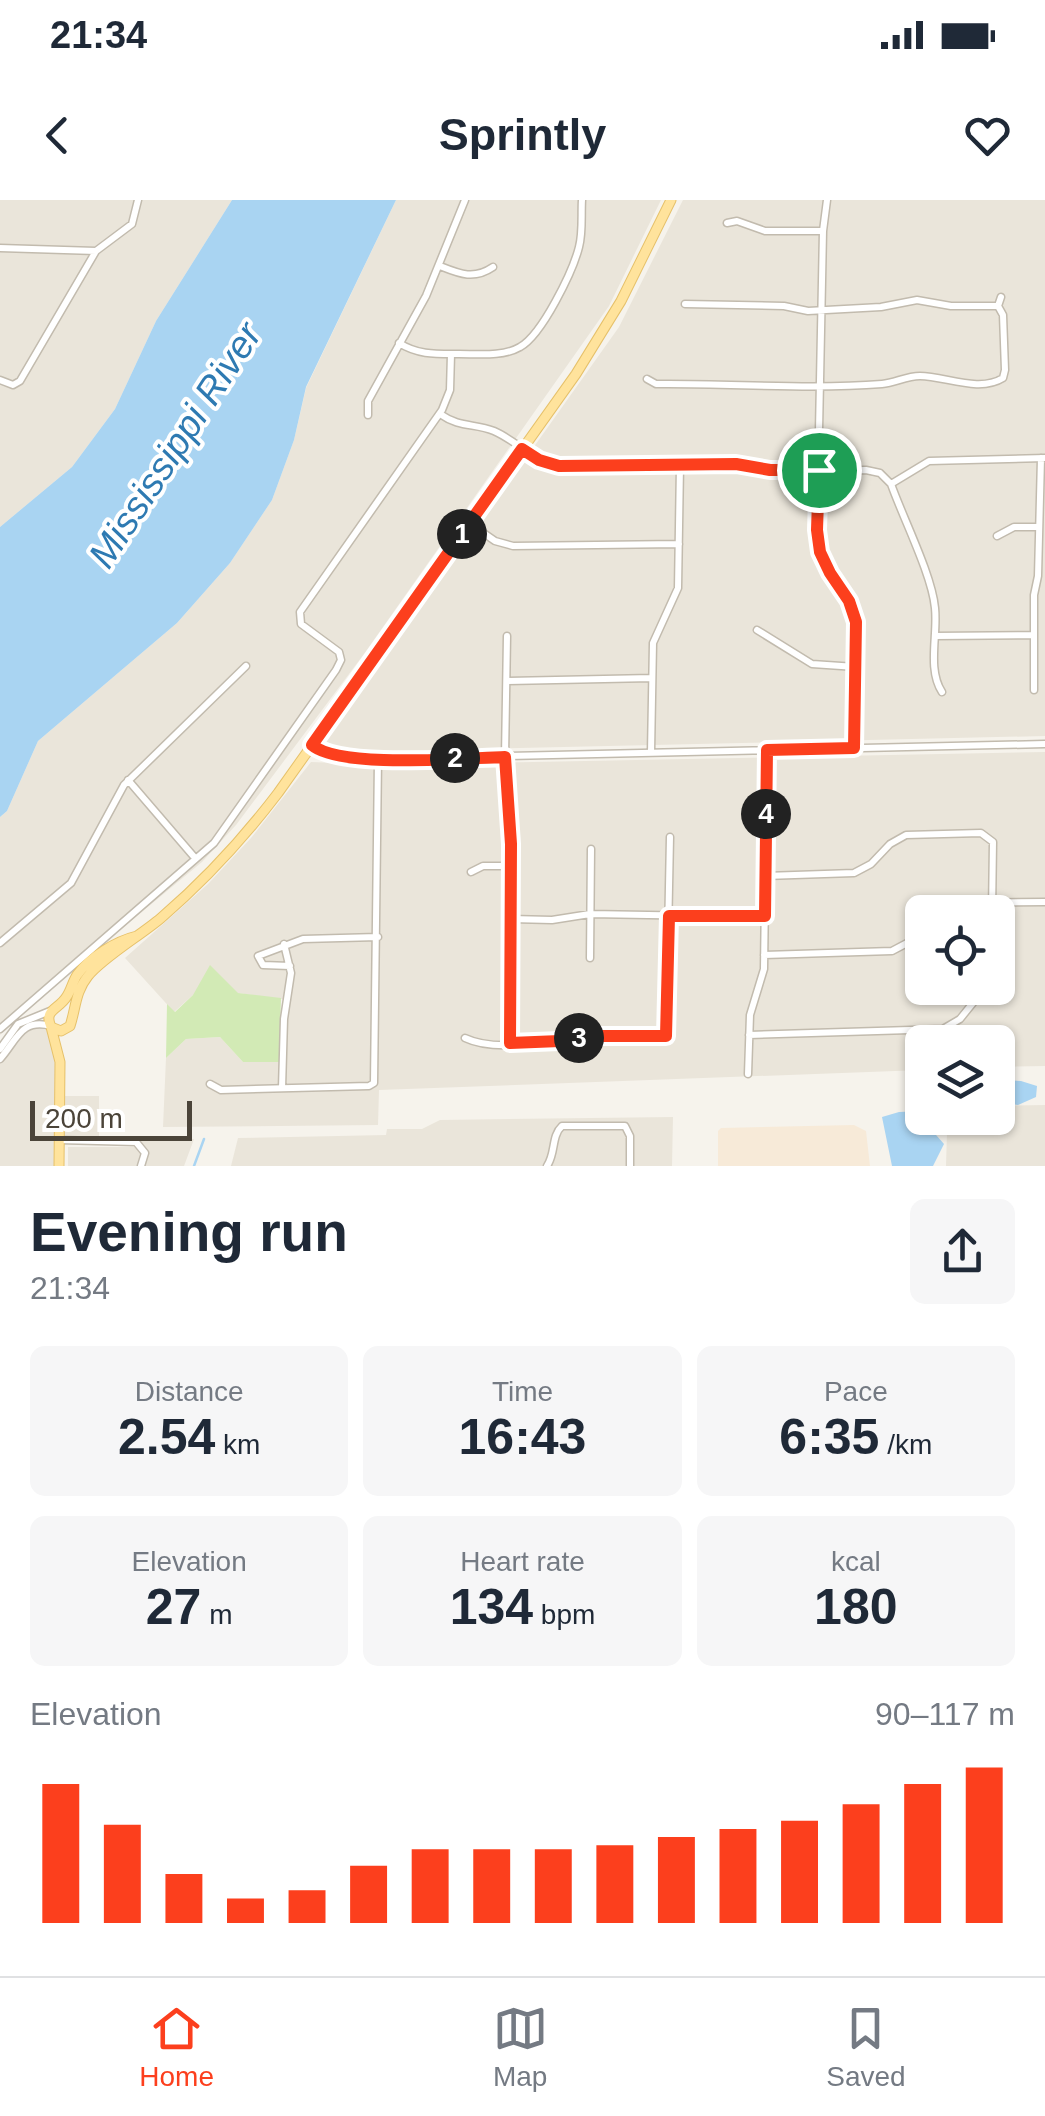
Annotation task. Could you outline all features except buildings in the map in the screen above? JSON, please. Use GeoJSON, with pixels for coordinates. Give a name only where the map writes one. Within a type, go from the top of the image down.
{"type":"FeatureCollection","features":[{"type":"Feature","properties":{"kind":"main road"},"geometry":{"type":"LineString","coordinates":[[59,1166],[62,1038],[86,978],[184,897],[235,846],[278,793],[605,328],[670,200]]}},
{"type":"Feature","properties":{"kind":"main road"},"geometry":{"type":"LineString","coordinates":[[60,1062],[51,1027],[54,1008],[66,999],[77,975],[91,960],[137,936]]}},
{"type":"Feature","properties":{"kind":"main road"},"geometry":{"type":"LineString","coordinates":[[54,1008],[67,1008],[72,1016]]}},
{"type":"Feature","properties":{"kind":"main road"},"geometry":{"type":"LineString","coordinates":[[51,1027],[58,1031],[68,1028]]}},
{"type":"Feature","properties":{"kind":"street"},"geometry":{"type":"LineString","coordinates":[[0,380],[16,384],[96,251],[128,228],[136,215],[138,200]]}},
{"type":"Feature","properties":{"kind":"street"},"geometry":{"type":"LineString","coordinates":[[368,415],[368,401],[440,266],[465,200]]}},
{"type":"Feature","properties":{"kind":"street"},"geometry":{"type":"LineString","coordinates":[[398,343],[417,352],[510,351],[535,335],[580,246],[582,200]]}},
{"type":"Feature","properties":{"kind":"street"},"geometry":{"type":"LineString","coordinates":[[827,200],[823,232],[818,542],[824,563],[854,611],[854,748]]}},
{"type":"Feature","properties":{"kind":"street"},"geometry":{"type":"LineString","coordinates":[[727,223],[737,222],[765,231],[823,232]]}},
{"type":"Feature","properties":{"kind":"street"},"geometry":{"type":"LineString","coordinates":[[0,248],[96,251]]}},
{"type":"Feature","properties":{"kind":"street"},"geometry":{"type":"LineString","coordinates":[[440,266],[466,275],[480,275],[492,266]]}},
{"type":"Feature","properties":{"kind":"street"},"geometry":{"type":"LineString","coordinates":[[647,379],[656,384],[882,384],[919,376],[946,382],[1000,380],[1005,370],[1003,315],[998,306],[1001,297]]}},
{"type":"Feature","properties":{"kind":"street"},"geometry":{"type":"LineString","coordinates":[[685,304],[784,306],[821,311],[917,300],[951,306],[998,306]]}},
{"type":"Feature","properties":{"kind":"street"},"geometry":{"type":"LineString","coordinates":[[0,1029],[207,850],[340,660],[339,652],[299,620],[303,607],[440,414],[450,390],[451,354]]}},
{"type":"Feature","properties":{"kind":"street"},"geometry":{"type":"LineString","coordinates":[[440,414],[458,425],[493,431],[539,460],[559,466],[736,464],[770,470],[871,470],[885,476],[932,594],[935,682],[942,692]]}},
{"type":"Feature","properties":{"kind":"street"},"geometry":{"type":"LineString","coordinates":[[891,484],[929,460],[1043,458],[1033,635],[1034,690]]}},
{"type":"Feature","properties":{"kind":"street"},"geometry":{"type":"LineString","coordinates":[[651,752],[654,636],[678,588],[680,465]]}},
{"type":"Feature","properties":{"kind":"street"},"geometry":{"type":"LineString","coordinates":[[469,524],[513,546],[679,544]]}},
{"type":"Feature","properties":{"kind":"street"},"geometry":{"type":"LineString","coordinates":[[996,536],[1014,526],[1039,526]]}},
{"type":"Feature","properties":{"kind":"street"},"geometry":{"type":"LineString","coordinates":[[757,630],[812,664],[856,667]]}},
{"type":"Feature","properties":{"kind":"street"},"geometry":{"type":"LineString","coordinates":[[935,636],[1033,635]]}},
{"type":"Feature","properties":{"kind":"street"},"geometry":{"type":"LineString","coordinates":[[508,636],[505,757],[511,866],[510,1043]]}},
{"type":"Feature","properties":{"kind":"street"},"geometry":{"type":"LineString","coordinates":[[0,943],[72,883],[128,780],[246,666]]}},
{"type":"Feature","properties":{"kind":"street"},"geometry":{"type":"LineString","coordinates":[[507,682],[652,678]]}},
{"type":"Feature","properties":{"kind":"street"},"geometry":{"type":"LineString","coordinates":[[312,745],[334,756],[378,759],[1045,744]]}},
{"type":"Feature","properties":{"kind":"street"},"geometry":{"type":"LineString","coordinates":[[748,1074],[750,1015],[764,975],[767,750]]}},
{"type":"Feature","properties":{"kind":"street"},"geometry":{"type":"LineString","coordinates":[[210,1084],[221,1090],[374,1083],[378,759]]}},
{"type":"Feature","properties":{"kind":"street"},"geometry":{"type":"LineString","coordinates":[[128,780],[195,858]]}},
{"type":"Feature","properties":{"kind":"street"},"geometry":{"type":"LineString","coordinates":[[765,876],[854,872],[871,864],[879,849],[906,836],[985,834],[993,842],[992,895]]}},
{"type":"Feature","properties":{"kind":"street"},"geometry":{"type":"LineString","coordinates":[[466,1038],[478,1044],[666,1036],[670,837]]}},
{"type":"Feature","properties":{"kind":"street"},"geometry":{"type":"LineString","coordinates":[[590,958],[591,849]]}},
{"type":"Feature","properties":{"kind":"street"},"geometry":{"type":"LineString","coordinates":[[471,872],[483,866],[511,866]]}},
{"type":"Feature","properties":{"kind":"street"},"geometry":{"type":"LineString","coordinates":[[1015,902],[1044,903],[1045,914]]}},
{"type":"Feature","properties":{"kind":"street"},"geometry":{"type":"LineString","coordinates":[[511,919],[552,920],[590,914],[765,916]]}},
{"type":"Feature","properties":{"kind":"street"},"geometry":{"type":"LineString","coordinates":[[290,966],[263,965],[258,960],[260,953],[303,939],[378,936]]}},
{"type":"Feature","properties":{"kind":"street"},"geometry":{"type":"LineString","coordinates":[[282,1088],[290,966],[284,944]]}},
{"type":"Feature","properties":{"kind":"street"},"geometry":{"type":"LineString","coordinates":[[764,955],[892,951],[905,944]]}},
{"type":"Feature","properties":{"kind":"street"},"geometry":{"type":"LineString","coordinates":[[749,1035],[943,1029],[960,1019],[971,1005]]}},
{"type":"Feature","properties":{"kind":"street"},"geometry":{"type":"LineString","coordinates":[[0,1049],[18,1024],[54,1008]]}},
{"type":"Feature","properties":{"kind":"street"},"geometry":{"type":"LineString","coordinates":[[0,1059],[26,1026],[51,1027]]}},
{"type":"Feature","properties":{"kind":"street"},"geometry":{"type":"LineString","coordinates":[[547,1166],[552,1159],[556,1132],[562,1126],[620,1124],[630,1136],[630,1166]]}},
{"type":"Feature","properties":{"kind":"street"},"geometry":{"type":"LineString","coordinates":[[59,1140],[138,1143],[143,1150],[141,1166]]}},
{"type":"Feature","properties":{"kind":"shaded area"},"geometry":{"type":"Polygon","coordinates":[[[0,200],[232,200],[156,321],[115,409],[72,467],[0,527],[0,200]]]}},
{"type":"Feature","properties":{"kind":"shaded area"},"geometry":{"type":"Polygon","coordinates":[[[396,200],[661,200],[609,306],[364,654],[236,825],[202,862],[44,993],[0,1035],[0,817],[7,811],[38,741],[177,623],[230,563],[272,500],[294,440],[306,388],[396,200]]]}},
{"type":"Feature","properties":{"kind":"shaded area"},"geometry":{"type":"Polygon","coordinates":[[[683,200],[1045,200],[1045,736],[349,752],[325,741],[619,327],[683,200]]]}},
{"type":"Feature","properties":{"kind":"shaded area"},"geometry":{"type":"Polygon","coordinates":[[[1045,752],[1045,1066],[1015,1067],[1015,1025],[905,1025],[905,1071],[379,1090],[378,1125],[163,1127],[166,1058],[186,1039],[220,1037],[243,1062],[286,1061],[289,1000],[238,993],[193,995],[174,1012],[125,958],[208,884],[251,838],[311,762],[386,765],[1045,752]]]}},
{"type":"Feature","properties":{"kind":"shaded area"},"geometry":{"type":"Polygon","coordinates":[[[28,1027],[48,1027],[56,1053],[55,1166],[0,1166],[0,1062],[28,1027]]]}},
{"type":"Feature","properties":{"kind":"shaded area"},"geometry":{"type":"Polygon","coordinates":[[[63,1096],[99,1096],[99,1138],[64,1137],[63,1096]]]}},
{"type":"Feature","properties":{"kind":"shaded area"},"geometry":{"type":"Polygon","coordinates":[[[1045,1105],[1045,1166],[946,1166],[947,1135],[1015,1135],[1015,1106],[1045,1105]]]}},
{"type":"Feature","properties":{"kind":"shaded area"},"geometry":{"type":"Polygon","coordinates":[[[673,1117],[672,1166],[231,1166],[238,1138],[386,1135],[387,1129],[422,1129],[440,1120],[673,1117]]]}},
{"type":"Feature","properties":{"kind":"shaded area"},"geometry":{"type":"Polygon","coordinates":[[[854,1125],[866,1131],[870,1166],[718,1166],[721,1128],[854,1125]]]}},
{"type":"Feature","properties":{"kind":"shaded area"},"geometry":{"type":"Polygon","coordinates":[[[142,1139],[194,1139],[184,1166],[68,1166],[68,1147],[134,1147],[142,1139]]]}},
{"type":"Feature","properties":{"kind":"green space"},"geometry":{"type":"Polygon","coordinates":[[[210,965],[238,993],[281,998],[279,1062],[243,1062],[220,1037],[186,1039],[166,1058],[167,1004],[175,1012],[193,995],[210,965]]]}},
{"type":"Feature","properties":{"kind":"water","name":"Mississippi River"},"geometry":{"type":"Polygon","coordinates":[[[232,200],[396,200],[306,387],[294,440],[272,500],[230,563],[177,623],[38,741],[7,811],[0,817],[0,527],[72,467],[115,409],[156,321],[232,200]]]}},
{"type":"Feature","properties":{"kind":"water"},"geometry":{"type":"Polygon","coordinates":[[[1015,1081],[1037,1086],[1036,1097],[1018,1105],[1015,1081]]]}},
{"type":"Feature","properties":{"kind":"water"},"geometry":{"type":"Polygon","coordinates":[[[905,1112],[905,1135],[936,1135],[944,1144],[933,1166],[892,1166],[882,1117],[905,1112]]]}},
{"type":"Feature","properties":{"kind":"waterway"},"geometry":{"type":"LineString","coordinates":[[194,1166],[204,1139]]}},
{"type":"Feature","properties":{"kind":"route"},"geometry":{"type":"LineString","coordinates":[[522,449],[559,466],[736,464],[770,470],[819,470],[820,552],[849,601],[856,622],[854,748],[767,750],[765,916],[669,916],[666,1036],[596,1036],[510,1043],[511,844],[505,757],[358,758],[326,754],[312,745],[522,449]]}}]}
